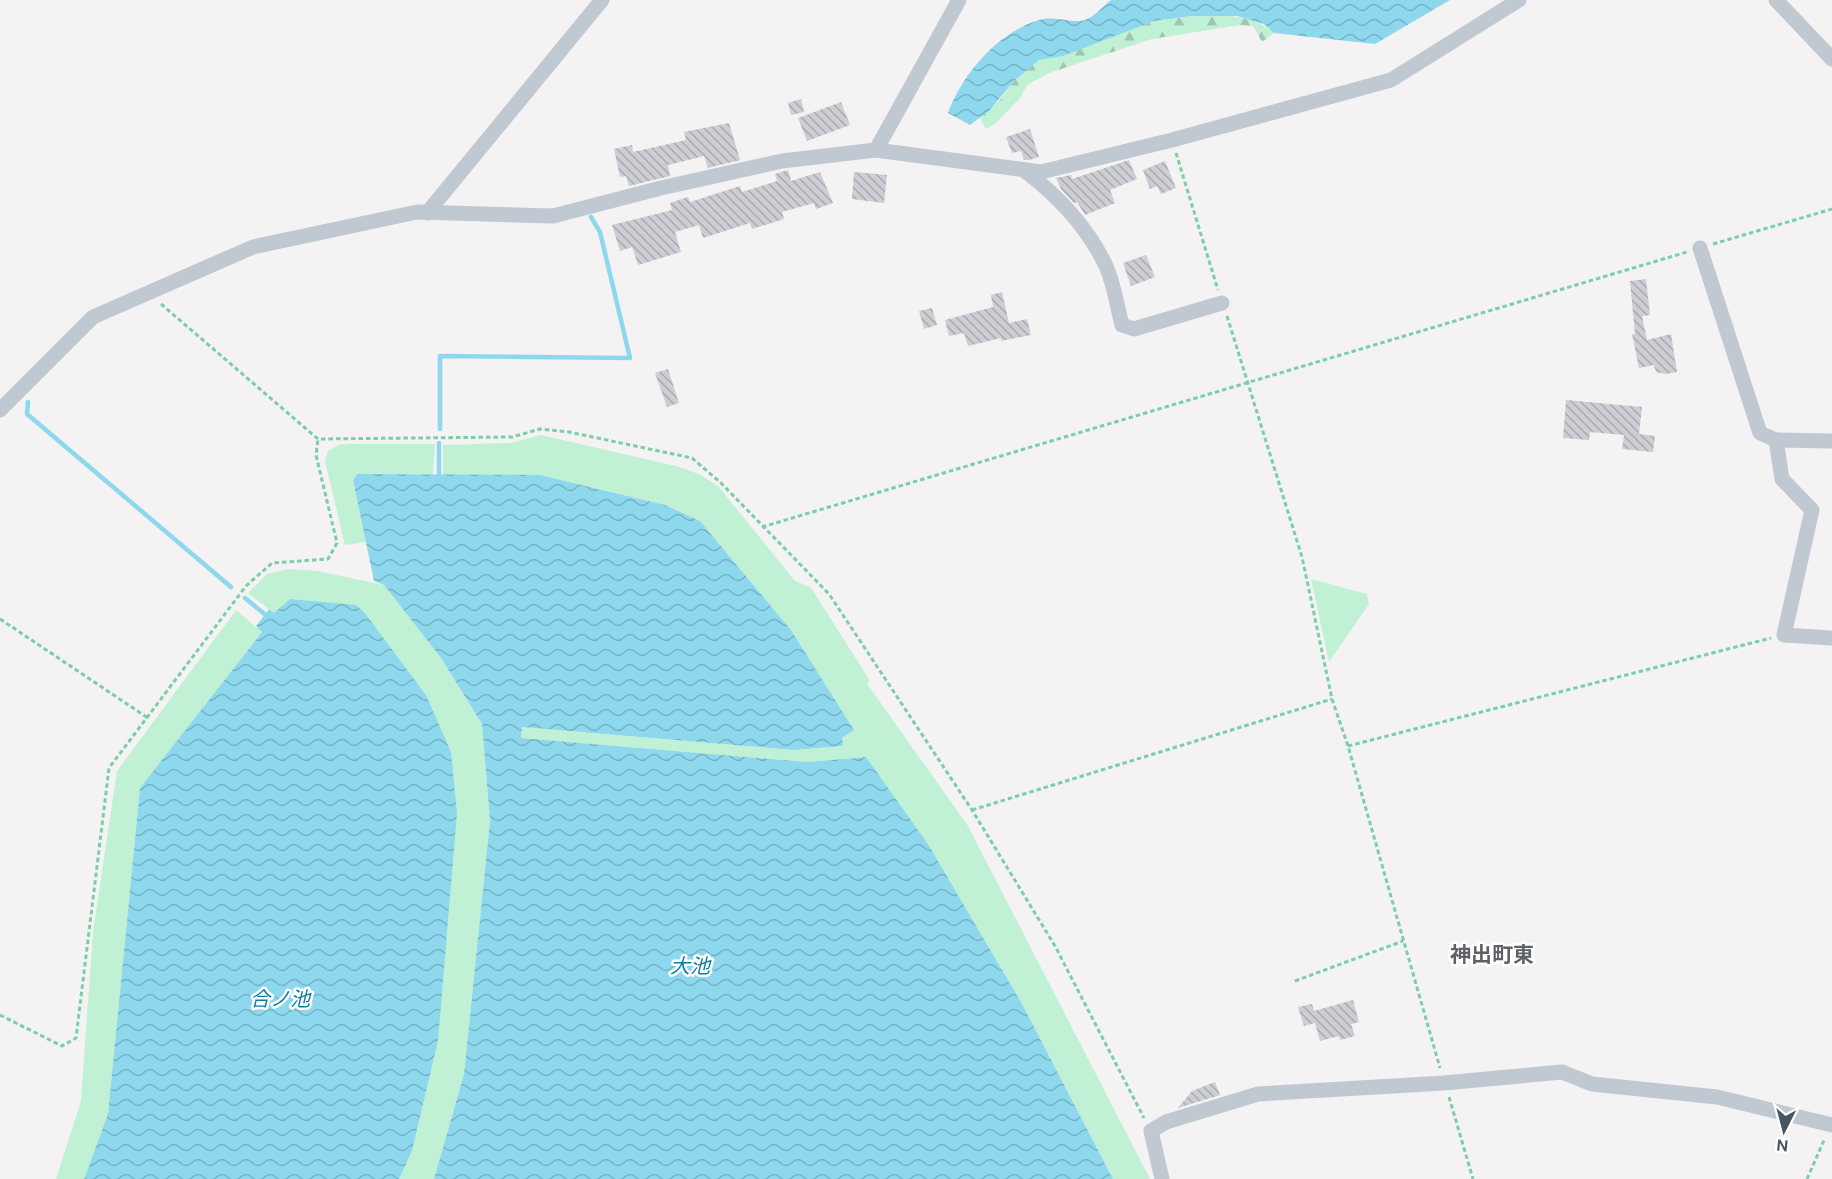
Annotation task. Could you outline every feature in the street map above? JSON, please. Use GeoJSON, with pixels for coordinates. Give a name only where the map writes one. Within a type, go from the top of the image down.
{"type":"FeatureCollection","features":[{"type":"Feature","properties":{"kind":"street"},"geometry":{"type":"LineString","coordinates":[[427,213],[602,0]]}},
{"type":"Feature","properties":{"kind":"street"},"geometry":{"type":"LineString","coordinates":[[876,150],[959,0]]}},
{"type":"Feature","properties":{"kind":"street"},"geometry":{"type":"LineString","coordinates":[[0,410],[93,317],[253,247],[417,212],[553,216],[782,161],[876,150],[1041,172],[1172,140],[1391,80],[1520,0]]}},
{"type":"Feature","properties":{"kind":"street"},"geometry":{"type":"LineString","coordinates":[[1776,0],[1832,59]]}},
{"type":"Feature","properties":{"kind":"street"},"geometry":{"type":"LineString","coordinates":[[1025,171],[1045,186],[1081,224],[1106,268],[1122,325],[1134,328],[1222,303]]}},
{"type":"Feature","properties":{"kind":"street"},"geometry":{"type":"LineString","coordinates":[[1700,248],[1760,433],[1776,440],[1832,441]]}},
{"type":"Feature","properties":{"kind":"street"},"geometry":{"type":"LineString","coordinates":[[1776,440],[1782,479],[1812,510],[1784,635],[1832,638]]}},
{"type":"Feature","properties":{"kind":"street"},"geometry":{"type":"LineString","coordinates":[[1162,1179],[1151,1131],[1166,1122],[1258,1094],[1444,1083],[1562,1072],[1592,1084],[1717,1097],[1831,1125]]}},
{"type":"Feature","properties":{"kind":"path"},"geometry":{"type":"LineString","coordinates":[[1172,140],[1302,557],[1332,699],[1348,746],[1402,941],[1473,1179]]}},
{"type":"Feature","properties":{"kind":"path"},"geometry":{"type":"LineString","coordinates":[[762,527],[1832,209]]}},
{"type":"Feature","properties":{"kind":"path"},"geometry":{"type":"LineString","coordinates":[[148,293],[318,439],[512,437],[540,429],[569,432],[692,458],[721,483],[828,594],[972,810],[1055,946],[1151,1131]]}},
{"type":"Feature","properties":{"kind":"path"},"geometry":{"type":"LineString","coordinates":[[0,1015],[62,1046],[76,1038],[109,768],[246,586],[272,563],[328,560],[337,543],[316,455],[318,439]]}},
{"type":"Feature","properties":{"kind":"path"},"geometry":{"type":"LineString","coordinates":[[0,619],[148,718]]}},
{"type":"Feature","properties":{"kind":"path"},"geometry":{"type":"LineString","coordinates":[[1348,746],[1784,635]]}},
{"type":"Feature","properties":{"kind":"path"},"geometry":{"type":"LineString","coordinates":[[972,810],[1332,699]]}},
{"type":"Feature","properties":{"kind":"path"},"geometry":{"type":"LineString","coordinates":[[1295,981],[1402,941]]}},
{"type":"Feature","properties":{"kind":"path"},"geometry":{"type":"LineString","coordinates":[[1807,1179],[1831,1125]]}},
{"type":"Feature","properties":{"kind":"green space"},"geometry":{"type":"Polygon","coordinates":[[[1191,16],[1245,18],[1265,26],[1274,33],[1262,42],[1253,26],[1240,25],[1152,39],[1049,73],[1027,85],[1021,97],[996,123],[986,129],[980,118],[1000,100],[1013,82],[1039,60],[1063,55],[1154,21],[1191,16]]]}},
{"type":"Feature","properties":{"kind":"green space"},"geometry":{"type":"Polygon","coordinates":[[[541,435],[680,467],[701,475],[719,487],[794,580],[811,588],[869,679],[868,685],[968,826],[1150,1179],[1113,1179],[1021,1002],[928,844],[866,757],[807,762],[521,738],[522,727],[794,750],[842,746],[842,738],[854,730],[791,630],[700,521],[665,505],[540,475],[443,475],[443,445],[511,443],[541,435]]]}},
{"type":"Feature","properties":{"kind":"green space"},"geometry":{"type":"Polygon","coordinates":[[[341,444],[435,444],[433,474],[358,474],[353,480],[366,542],[345,545],[325,461],[328,451],[341,444]]]}},
{"type":"Feature","properties":{"kind":"green space"},"geometry":{"type":"Polygon","coordinates":[[[289,569],[317,571],[384,585],[441,658],[482,724],[490,821],[464,1074],[434,1179],[399,1179],[412,1151],[438,1041],[426,695],[356,605],[274,613],[248,593],[267,574],[289,569]]]}},
{"type":"Feature","properties":{"kind":"green space"},"geometry":{"type":"Polygon","coordinates":[[[1311,579],[1367,594],[1369,604],[1329,662],[1311,579]]]}},
{"type":"Feature","properties":{"kind":"green space"},"geometry":{"type":"Polygon","coordinates":[[[236,610],[262,632],[140,789],[108,1114],[84,1179],[56,1179],[81,1101],[93,932],[117,771],[236,610]]]}},
{"type":"Feature","properties":{"kind":"water"},"geometry":{"type":"Polygon","coordinates":[[[1111,0],[1450,0],[1375,44],[1274,33],[1264,24],[1237,16],[1191,16],[1154,21],[1063,56],[1039,60],[1013,82],[990,110],[970,125],[948,113],[954,98],[972,70],[983,56],[1009,34],[1039,20],[1080,21],[1088,19],[1111,0]]]}},
{"type":"Feature","properties":{"kind":"water","name":"大池"},"geometry":{"type":"Polygon","coordinates":[[[358,474],[540,475],[665,505],[700,521],[791,630],[854,730],[842,738],[843,746],[794,750],[522,727],[521,738],[807,762],[866,757],[928,844],[1021,1002],[1113,1179],[434,1179],[464,1074],[490,821],[482,724],[441,658],[384,585],[374,581],[353,480],[358,474]]]}},
{"type":"Feature","properties":{"kind":"water","name":"合ノ池"},"geometry":{"type":"Polygon","coordinates":[[[290,599],[356,605],[364,612],[426,695],[451,752],[457,813],[438,1041],[412,1151],[399,1179],[84,1179],[108,1114],[140,788],[262,632],[256,626],[269,609],[274,613],[290,599]]]}},
{"type":"Feature","properties":{"kind":"building"},"geometry":{"type":"Polygon","coordinates":[[[801,99],[804,112],[791,115],[788,103],[801,99]]]}},
{"type":"Feature","properties":{"kind":"building"},"geometry":{"type":"Polygon","coordinates":[[[841,102],[850,125],[807,141],[798,118],[841,102]]]}},
{"type":"Feature","properties":{"kind":"building"},"geometry":{"type":"Polygon","coordinates":[[[729,123],[740,160],[708,168],[704,156],[668,165],[670,176],[629,186],[626,176],[620,177],[614,149],[632,145],[633,152],[686,140],[684,132],[729,123]]]}},
{"type":"Feature","properties":{"kind":"building"},"geometry":{"type":"Polygon","coordinates":[[[1030,129],[1039,157],[1024,160],[1021,151],[1012,153],[1006,137],[1030,129]]]}},
{"type":"Feature","properties":{"kind":"building"},"geometry":{"type":"Polygon","coordinates":[[[1129,160],[1137,179],[1110,190],[1115,203],[1085,215],[1077,202],[1074,203],[1061,189],[1056,178],[1071,175],[1072,179],[1129,160]]]}},
{"type":"Feature","properties":{"kind":"building"},"geometry":{"type":"Polygon","coordinates":[[[1165,161],[1176,188],[1161,194],[1157,186],[1150,189],[1143,170],[1165,161]]]}},
{"type":"Feature","properties":{"kind":"building"},"geometry":{"type":"Polygon","coordinates":[[[788,170],[791,181],[820,172],[833,203],[816,209],[814,203],[782,212],[784,219],[752,229],[750,223],[703,238],[699,225],[675,232],[681,252],[638,265],[632,247],[620,251],[612,225],[672,210],[670,203],[688,197],[690,202],[740,186],[742,192],[777,181],[775,174],[788,170]]]}},
{"type":"Feature","properties":{"kind":"building"},"geometry":{"type":"Polygon","coordinates":[[[854,172],[887,175],[884,203],[852,199],[854,172]]]}},
{"type":"Feature","properties":{"kind":"building"},"geometry":{"type":"Polygon","coordinates":[[[1146,255],[1155,277],[1131,286],[1123,263],[1146,255]]]}},
{"type":"Feature","properties":{"kind":"building"},"geometry":{"type":"Polygon","coordinates":[[[1646,279],[1650,315],[1642,316],[1647,340],[1671,334],[1677,372],[1665,374],[1656,372],[1654,365],[1639,368],[1632,334],[1635,334],[1630,281],[1646,279]]]}},
{"type":"Feature","properties":{"kind":"building"},"geometry":{"type":"Polygon","coordinates":[[[1002,292],[1009,323],[1027,319],[1031,335],[1001,341],[1001,338],[968,346],[964,333],[949,336],[945,320],[993,307],[991,295],[1002,292]]]}},
{"type":"Feature","properties":{"kind":"building"},"geometry":{"type":"Polygon","coordinates":[[[932,308],[937,325],[924,329],[919,311],[932,308]]]}},
{"type":"Feature","properties":{"kind":"building"},"geometry":{"type":"Polygon","coordinates":[[[668,369],[679,403],[667,407],[655,373],[668,369]]]}},
{"type":"Feature","properties":{"kind":"building"},"geometry":{"type":"Polygon","coordinates":[[[1566,400],[1642,407],[1639,434],[1655,436],[1653,452],[1622,449],[1624,435],[1590,432],[1589,440],[1563,438],[1566,400]]]}},
{"type":"Feature","properties":{"kind":"building"},"geometry":{"type":"Polygon","coordinates":[[[1353,1000],[1359,1022],[1351,1024],[1355,1036],[1340,1040],[1339,1036],[1320,1041],[1315,1023],[1304,1026],[1298,1007],[1312,1004],[1314,1011],[1353,1000]]]}},
{"type":"Feature","properties":{"kind":"building"},"geometry":{"type":"Polygon","coordinates":[[[1215,1082],[1220,1095],[1178,1108],[1192,1091],[1215,1082]]]}},
{"type":"Feature","properties":{"kind":"waterway"},"geometry":{"type":"LineString","coordinates":[[440,429],[440,356],[630,358],[600,232],[591,217]]}},
{"type":"Feature","properties":{"kind":"waterway"},"geometry":{"type":"LineString","coordinates":[[28,402],[27,414],[231,587]]}},
{"type":"Feature","properties":{"kind":"waterway"},"geometry":{"type":"LineString","coordinates":[[439,443],[439,479]]}},
{"type":"Feature","properties":{"kind":"waterway"},"geometry":{"type":"LineString","coordinates":[[245,598],[268,617]]}},
{"type":"Feature","properties":{"kind":"district","name":"神出町東"},"geometry":{"type":"Point","coordinates":[1492,955]}}]}
